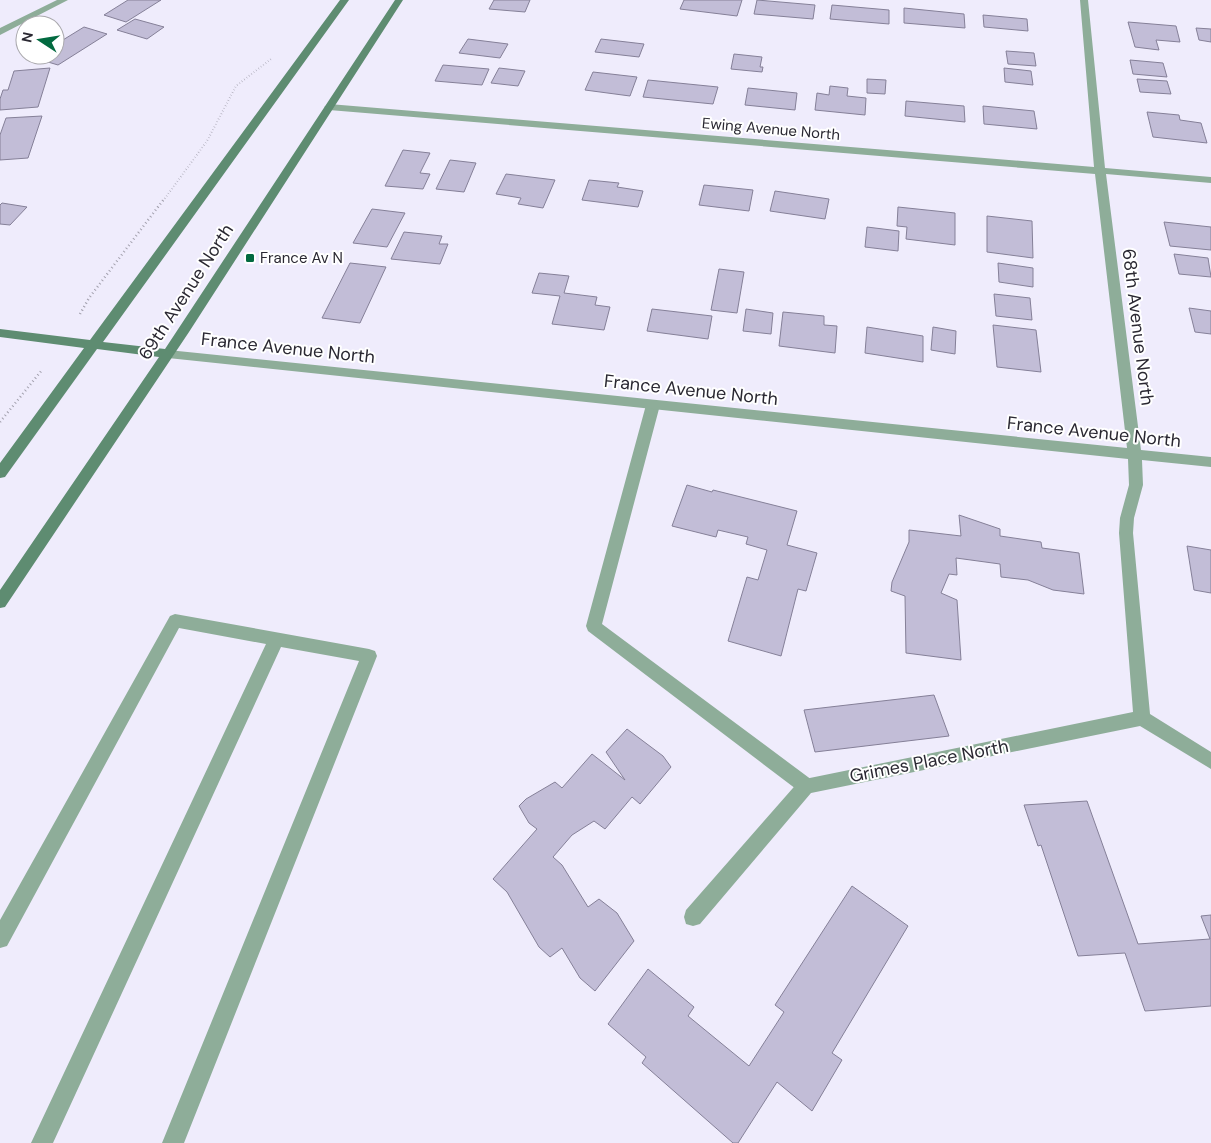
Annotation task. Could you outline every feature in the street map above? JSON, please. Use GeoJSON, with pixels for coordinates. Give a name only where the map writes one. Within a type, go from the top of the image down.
{"type":"FeatureCollection","features":[{"type":"Feature","properties":{"kind":"street"},"geometry":{"type":"LineString","coordinates":[[0,32],[64,0]]}},
{"type":"Feature","properties":{"kind":"street"},"geometry":{"type":"LineString","coordinates":[[0,473],[345,0]]}},
{"type":"Feature","properties":{"kind":"street","name":"69th Avenue North"},"geometry":{"type":"LineString","coordinates":[[0,602],[168,354],[399,0]]}},
{"type":"Feature","properties":{"kind":"street","name":"68th Avenue North"},"geometry":{"type":"LineString","coordinates":[[1084,0],[1100,172],[1135,455],[1136,485],[1127,518],[1126,533],[1142,718]]}},
{"type":"Feature","properties":{"kind":"street","name":"Ewing Avenue North"},"geometry":{"type":"LineString","coordinates":[[329,107],[1211,180]]}},
{"type":"Feature","properties":{"kind":"street"},"geometry":{"type":"LineString","coordinates":[[0,333],[168,354]]}},
{"type":"Feature","properties":{"kind":"street","name":"France Avenue North"},"geometry":{"type":"LineString","coordinates":[[168,354],[1211,462]]}},
{"type":"Feature","properties":{"kind":"street"},"geometry":{"type":"LineString","coordinates":[[653,405],[594,626],[806,786],[693,917]]}},
{"type":"Feature","properties":{"kind":"street"},"geometry":{"type":"LineString","coordinates":[[0,939],[175,621],[369,656],[173,1143]]}},
{"type":"Feature","properties":{"kind":"street"},"geometry":{"type":"LineString","coordinates":[[42,1143],[276,640]]}},
{"type":"Feature","properties":{"kind":"street"},"geometry":{"type":"LineString","coordinates":[[1142,718],[1211,761]]}},
{"type":"Feature","properties":{"kind":"street","name":"Grimes Place North"},"geometry":{"type":"LineString","coordinates":[[806,786],[1142,718]]}},
{"type":"Feature","properties":{"kind":"path"},"geometry":{"type":"LineString","coordinates":[[80,314],[89,298],[207,141],[233,90],[273,57]]}},
{"type":"Feature","properties":{"kind":"path"},"geometry":{"type":"LineString","coordinates":[[0,422],[46,364]]}},
{"type":"Feature","properties":{"kind":"building"},"geometry":{"type":"Polygon","coordinates":[[[128,0],[161,0],[126,22],[104,15],[128,0]]]}},
{"type":"Feature","properties":{"kind":"building"},"geometry":{"type":"Polygon","coordinates":[[[494,0],[530,0],[525,12],[489,9],[494,0]]]}},
{"type":"Feature","properties":{"kind":"building"},"geometry":{"type":"Polygon","coordinates":[[[684,0],[742,0],[737,16],[680,9],[684,0]]]}},
{"type":"Feature","properties":{"kind":"building"},"geometry":{"type":"Polygon","coordinates":[[[757,0],[815,5],[813,19],[754,14],[757,0]]]}},
{"type":"Feature","properties":{"kind":"building"},"geometry":{"type":"Polygon","coordinates":[[[832,5],[889,10],[889,24],[830,19],[832,5]]]}},
{"type":"Feature","properties":{"kind":"building"},"geometry":{"type":"Polygon","coordinates":[[[904,8],[964,14],[965,28],[904,23],[904,8]]]}},
{"type":"Feature","properties":{"kind":"building"},"geometry":{"type":"Polygon","coordinates":[[[983,15],[1027,19],[1028,31],[984,27],[983,15]]]}},
{"type":"Feature","properties":{"kind":"building"},"geometry":{"type":"Polygon","coordinates":[[[135,19],[164,27],[147,39],[117,30],[135,19]]]}},
{"type":"Feature","properties":{"kind":"building"},"geometry":{"type":"Polygon","coordinates":[[[1128,22],[1176,26],[1180,42],[1156,40],[1159,50],[1135,47],[1128,22]]]}},
{"type":"Feature","properties":{"kind":"building"},"geometry":{"type":"Polygon","coordinates":[[[84,27],[107,34],[65,61],[65,39],[84,27]]]}},
{"type":"Feature","properties":{"kind":"building"},"geometry":{"type":"Polygon","coordinates":[[[1196,28],[1211,29],[1211,42],[1199,40],[1196,28]]]}},
{"type":"Feature","properties":{"kind":"building"},"geometry":{"type":"Polygon","coordinates":[[[468,39],[508,44],[500,58],[459,53],[468,39]]]}},
{"type":"Feature","properties":{"kind":"building"},"geometry":{"type":"Polygon","coordinates":[[[601,39],[644,44],[639,57],[595,52],[601,39]]]}},
{"type":"Feature","properties":{"kind":"building"},"geometry":{"type":"Polygon","coordinates":[[[1006,51],[1034,53],[1036,66],[1008,64],[1006,51]]]}},
{"type":"Feature","properties":{"kind":"building"},"geometry":{"type":"Polygon","coordinates":[[[734,54],[762,57],[760,67],[763,67],[762,72],[731,69],[734,54]]]}},
{"type":"Feature","properties":{"kind":"building"},"geometry":{"type":"Polygon","coordinates":[[[1130,60],[1163,63],[1167,77],[1133,74],[1130,60]]]}},
{"type":"Feature","properties":{"kind":"building"},"geometry":{"type":"Polygon","coordinates":[[[443,65],[489,69],[482,85],[435,81],[443,65]]]}},
{"type":"Feature","properties":{"kind":"building"},"geometry":{"type":"Polygon","coordinates":[[[50,68],[38,107],[0,110],[0,99],[3,90],[8,90],[14,71],[50,68]]]}},
{"type":"Feature","properties":{"kind":"building"},"geometry":{"type":"Polygon","coordinates":[[[499,68],[525,71],[518,86],[491,83],[499,68]]]}},
{"type":"Feature","properties":{"kind":"building"},"geometry":{"type":"Polygon","coordinates":[[[1004,68],[1031,71],[1033,85],[1005,82],[1004,68]]]}},
{"type":"Feature","properties":{"kind":"building"},"geometry":{"type":"Polygon","coordinates":[[[593,72],[637,77],[630,96],[585,90],[593,72]]]}},
{"type":"Feature","properties":{"kind":"building"},"geometry":{"type":"Polygon","coordinates":[[[867,79],[886,80],[885,94],[867,93],[867,79]]]}},
{"type":"Feature","properties":{"kind":"building"},"geometry":{"type":"Polygon","coordinates":[[[1137,79],[1167,81],[1171,94],[1140,92],[1137,79]]]}},
{"type":"Feature","properties":{"kind":"building"},"geometry":{"type":"Polygon","coordinates":[[[648,80],[718,87],[713,104],[643,97],[648,80]]]}},
{"type":"Feature","properties":{"kind":"building"},"geometry":{"type":"Polygon","coordinates":[[[830,86],[848,88],[847,96],[866,98],[865,115],[815,110],[817,93],[829,95],[830,86]]]}},
{"type":"Feature","properties":{"kind":"building"},"geometry":{"type":"Polygon","coordinates":[[[748,88],[797,93],[795,110],[745,105],[748,88]]]}},
{"type":"Feature","properties":{"kind":"building"},"geometry":{"type":"Polygon","coordinates":[[[906,101],[964,106],[965,122],[905,116],[906,101]]]}},
{"type":"Feature","properties":{"kind":"building"},"geometry":{"type":"Polygon","coordinates":[[[983,106],[1034,111],[1037,129],[984,124],[983,106]]]}},
{"type":"Feature","properties":{"kind":"building"},"geometry":{"type":"Polygon","coordinates":[[[1147,112],[1179,115],[1180,120],[1201,123],[1207,143],[1153,137],[1147,112]]]}},
{"type":"Feature","properties":{"kind":"building"},"geometry":{"type":"Polygon","coordinates":[[[42,116],[28,158],[0,160],[0,135],[6,118],[42,116]]]}},
{"type":"Feature","properties":{"kind":"building"},"geometry":{"type":"Polygon","coordinates":[[[403,150],[430,153],[420,173],[430,174],[423,189],[385,186],[403,150]]]}},
{"type":"Feature","properties":{"kind":"building"},"geometry":{"type":"Polygon","coordinates":[[[450,160],[476,163],[464,192],[436,189],[450,160]]]}},
{"type":"Feature","properties":{"kind":"building"},"geometry":{"type":"Polygon","coordinates":[[[506,174],[555,180],[543,208],[518,204],[521,198],[496,194],[506,174]]]}},
{"type":"Feature","properties":{"kind":"building"},"geometry":{"type":"Polygon","coordinates":[[[589,180],[619,183],[617,187],[643,191],[638,207],[582,200],[589,180]]]}},
{"type":"Feature","properties":{"kind":"building"},"geometry":{"type":"Polygon","coordinates":[[[704,185],[753,190],[749,211],[699,205],[704,185]]]}},
{"type":"Feature","properties":{"kind":"building"},"geometry":{"type":"Polygon","coordinates":[[[775,191],[829,199],[825,219],[770,211],[775,191]]]}},
{"type":"Feature","properties":{"kind":"building"},"geometry":{"type":"Polygon","coordinates":[[[2,203],[27,207],[10,225],[0,224],[0,205],[2,203]]]}},
{"type":"Feature","properties":{"kind":"building"},"geometry":{"type":"Polygon","coordinates":[[[898,207],[955,213],[955,245],[906,239],[907,227],[897,226],[898,207]]]}},
{"type":"Feature","properties":{"kind":"building"},"geometry":{"type":"Polygon","coordinates":[[[372,209],[405,213],[387,247],[353,243],[372,209]]]}},
{"type":"Feature","properties":{"kind":"building"},"geometry":{"type":"Polygon","coordinates":[[[987,216],[1032,221],[1033,258],[987,252],[987,216]]]}},
{"type":"Feature","properties":{"kind":"building"},"geometry":{"type":"Polygon","coordinates":[[[1164,222],[1211,227],[1211,250],[1170,246],[1164,222]]]}},
{"type":"Feature","properties":{"kind":"building"},"geometry":{"type":"Polygon","coordinates":[[[867,227],[899,231],[898,251],[865,247],[867,227]]]}},
{"type":"Feature","properties":{"kind":"building"},"geometry":{"type":"Polygon","coordinates":[[[404,232],[442,236],[439,244],[448,244],[440,264],[391,259],[404,232]]]}},
{"type":"Feature","properties":{"kind":"building"},"geometry":{"type":"Polygon","coordinates":[[[1174,254],[1208,258],[1211,277],[1179,274],[1174,254]]]}},
{"type":"Feature","properties":{"kind":"building"},"geometry":{"type":"Polygon","coordinates":[[[350,263],[386,267],[360,323],[322,318],[350,263]]]}},
{"type":"Feature","properties":{"kind":"building"},"geometry":{"type":"Polygon","coordinates":[[[998,263],[1033,268],[1033,287],[999,282],[998,263]]]}},
{"type":"Feature","properties":{"kind":"building"},"geometry":{"type":"Polygon","coordinates":[[[719,269],[744,272],[737,313],[711,310],[719,269]]]}},
{"type":"Feature","properties":{"kind":"building"},"geometry":{"type":"Polygon","coordinates":[[[539,273],[569,276],[564,293],[597,297],[595,305],[610,307],[604,330],[552,324],[560,296],[532,293],[539,273]]]}},
{"type":"Feature","properties":{"kind":"building"},"geometry":{"type":"Polygon","coordinates":[[[994,294],[1030,298],[1032,320],[996,316],[994,294]]]}},
{"type":"Feature","properties":{"kind":"building"},"geometry":{"type":"Polygon","coordinates":[[[1189,308],[1211,311],[1211,334],[1195,332],[1189,308]]]}},
{"type":"Feature","properties":{"kind":"building"},"geometry":{"type":"Polygon","coordinates":[[[652,309],[712,316],[708,339],[647,331],[652,309]]]}},
{"type":"Feature","properties":{"kind":"building"},"geometry":{"type":"Polygon","coordinates":[[[746,309],[773,313],[771,334],[743,331],[746,309]]]}},
{"type":"Feature","properties":{"kind":"building"},"geometry":{"type":"Polygon","coordinates":[[[783,312],[824,316],[824,325],[837,326],[835,353],[779,346],[783,312]]]}},
{"type":"Feature","properties":{"kind":"building"},"geometry":{"type":"Polygon","coordinates":[[[993,325],[1036,330],[1041,372],[997,367],[993,325]]]}},
{"type":"Feature","properties":{"kind":"building"},"geometry":{"type":"Polygon","coordinates":[[[867,327],[923,336],[923,362],[865,353],[867,327]]]}},
{"type":"Feature","properties":{"kind":"building"},"geometry":{"type":"Polygon","coordinates":[[[933,327],[956,331],[955,354],[931,350],[933,327]]]}},
{"type":"Feature","properties":{"kind":"building"},"geometry":{"type":"Polygon","coordinates":[[[687,485],[797,511],[787,545],[817,553],[806,591],[798,589],[781,656],[728,641],[747,577],[758,580],[767,550],[746,544],[748,537],[718,530],[716,537],[672,526],[687,485]]]}},
{"type":"Feature","properties":{"kind":"building"},"geometry":{"type":"Polygon","coordinates":[[[959,515],[1000,529],[1000,536],[1041,542],[1042,548],[1079,553],[1084,594],[1053,590],[1028,580],[1001,577],[1000,564],[956,558],[957,575],[949,574],[941,593],[957,600],[961,660],[906,653],[905,596],[891,591],[892,582],[909,542],[909,530],[961,536],[959,515]]]}},
{"type":"Feature","properties":{"kind":"building"},"geometry":{"type":"Polygon","coordinates":[[[1187,546],[1211,550],[1211,593],[1194,590],[1187,546]]]}},
{"type":"Feature","properties":{"kind":"building"},"geometry":{"type":"Polygon","coordinates":[[[934,695],[949,736],[815,752],[804,710],[934,695]]]}},
{"type":"Feature","properties":{"kind":"building"},"geometry":{"type":"Polygon","coordinates":[[[627,729],[663,756],[671,767],[640,804],[632,797],[605,829],[594,821],[572,835],[553,857],[562,865],[588,907],[599,899],[617,913],[634,941],[595,991],[580,978],[562,948],[550,957],[539,947],[507,892],[493,879],[537,829],[529,823],[519,806],[526,799],[555,782],[562,788],[592,754],[625,780],[606,752],[627,729]]]}},
{"type":"Feature","properties":{"kind":"building"},"geometry":{"type":"Polygon","coordinates":[[[1087,801],[1138,944],[1210,939],[1201,916],[1211,915],[1211,1006],[1145,1011],[1125,953],[1078,956],[1041,845],[1038,846],[1024,805],[1087,801]]]}},
{"type":"Feature","properties":{"kind":"building"},"geometry":{"type":"Polygon","coordinates":[[[852,886],[908,926],[832,1053],[842,1060],[812,1111],[777,1082],[738,1143],[733,1143],[642,1063],[646,1057],[608,1024],[648,969],[694,1007],[688,1016],[749,1066],[784,1012],[775,1005],[852,886]]]}},
{"type":"Feature","properties":{"kind":"place","name":"France Av N"},"geometry":{"type":"Point","coordinates":[250,258]}}]}
